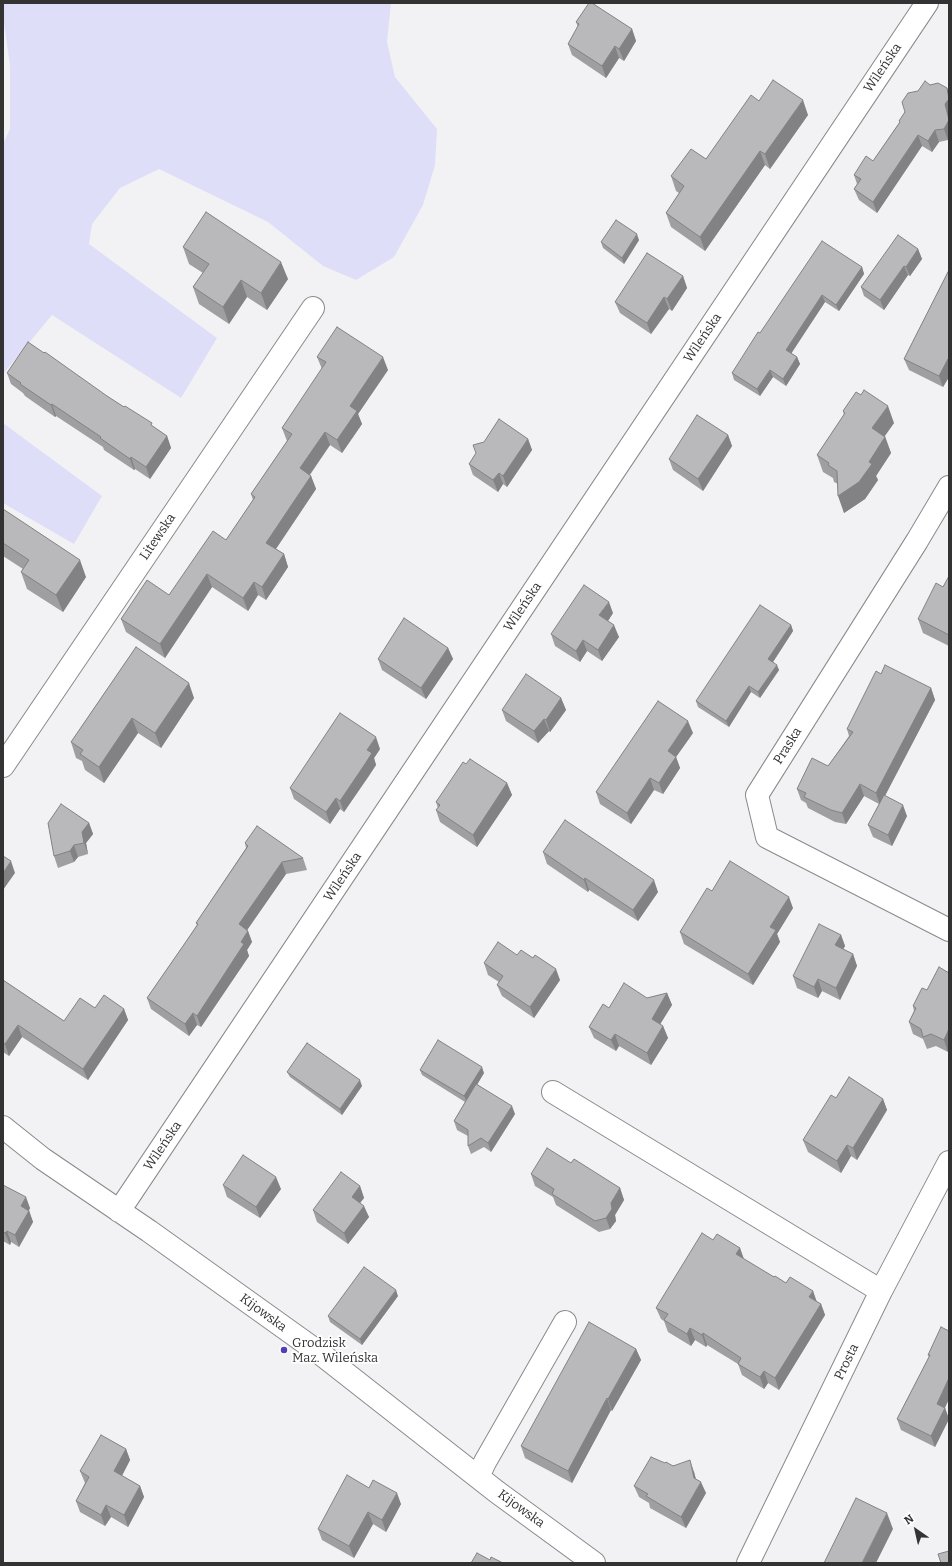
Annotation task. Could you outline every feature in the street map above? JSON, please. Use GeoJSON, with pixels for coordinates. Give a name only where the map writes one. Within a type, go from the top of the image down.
{"type":"FeatureCollection","features":[{"type":"Feature","properties":{"kind":"street","name":"Wileńska"},"geometry":{"type":"LineString","coordinates":[[119,1211],[927,3]]}},
{"type":"Feature","properties":{"kind":"street","name":"Litewska"},"geometry":{"type":"LineString","coordinates":[[3,766],[313,308]]}},
{"type":"Feature","properties":{"kind":"street","name":"Praska"},"geometry":{"type":"LineString","coordinates":[[949,487],[917,541],[757,796],[767,837],[949,930]]}},
{"type":"Feature","properties":{"kind":"street"},"geometry":{"type":"LineString","coordinates":[[553,1092],[881,1291]]}},
{"type":"Feature","properties":{"kind":"street","name":"Kijowska"},"geometry":{"type":"LineString","coordinates":[[3,1127],[43,1159],[321,1354],[478,1477],[594,1563]]}},
{"type":"Feature","properties":{"kind":"street","name":"Prosta"},"geometry":{"type":"LineString","coordinates":[[748,1563],[881,1291],[949,1162]]}},
{"type":"Feature","properties":{"kind":"street"},"geometry":{"type":"LineString","coordinates":[[478,1477],[485,1462],[565,1322]]}},
{"type":"Feature","properties":{"kind":"shaded area"},"geometry":{"type":"Polygon","coordinates":[[[3,3],[391,3],[387,42],[395,77],[437,129],[435,165],[423,205],[394,257],[356,280],[323,266],[268,222],[159,169],[120,188],[92,224],[89,244],[217,338],[181,398],[52,315],[3,374],[3,144],[10,129],[10,65],[3,16],[3,3]]]}},
{"type":"Feature","properties":{"kind":"shaded area"},"geometry":{"type":"Polygon","coordinates":[[[3,423],[102,496],[74,544],[3,503],[3,423]]]}},
{"type":"Feature","properties":{"kind":"building"},"geometry":{"type":"Polygon","coordinates":[[[589,3],[592,3],[632,29],[619,49],[615,46],[602,66],[568,44],[579,24],[576,22],[589,3]]]}},
{"type":"Feature","properties":{"kind":"building"},"geometry":{"type":"Polygon","coordinates":[[[773,80],[803,100],[765,154],[760,151],[700,237],[666,213],[684,186],[671,176],[691,149],[706,159],[751,95],[759,101],[773,80]]]}},
{"type":"Feature","properties":{"kind":"building"},"geometry":{"type":"Polygon","coordinates":[[[925,81],[930,85],[938,83],[947,88],[949,99],[945,104],[949,120],[944,129],[935,130],[928,141],[918,135],[873,202],[854,189],[861,179],[854,175],[866,156],[873,161],[900,122],[899,121],[905,112],[902,102],[908,93],[918,91],[925,81]]]}},
{"type":"Feature","properties":{"kind":"building"},"geometry":{"type":"Polygon","coordinates":[[[206,212],[281,262],[261,293],[241,280],[223,307],[193,287],[209,264],[183,247],[206,212]]]}},
{"type":"Feature","properties":{"kind":"building"},"geometry":{"type":"Polygon","coordinates":[[[616,220],[637,234],[622,258],[601,242],[616,220]]]}},
{"type":"Feature","properties":{"kind":"building"},"geometry":{"type":"Polygon","coordinates":[[[898,235],[918,249],[880,300],[861,287],[898,235]]]}},
{"type":"Feature","properties":{"kind":"building"},"geometry":{"type":"Polygon","coordinates":[[[822,241],[862,267],[836,305],[822,295],[786,350],[797,357],[783,379],[770,370],[757,389],[732,373],[758,332],[760,333],[822,241]]]}},
{"type":"Feature","properties":{"kind":"building"},"geometry":{"type":"Polygon","coordinates":[[[647,253],[683,276],[667,299],[664,297],[647,323],[615,302],[647,253]]]}},
{"type":"Feature","properties":{"kind":"building"},"geometry":{"type":"Polygon","coordinates":[[[949,270],[949,360],[948,359],[939,376],[904,359],[949,270]]]}},
{"type":"Feature","properties":{"kind":"building"},"geometry":{"type":"Polygon","coordinates":[[[337,327],[383,357],[350,406],[357,411],[337,440],[325,432],[300,468],[311,476],[266,543],[284,554],[262,587],[254,582],[243,598],[207,574],[160,644],[121,619],[147,580],[169,595],[213,531],[226,540],[255,497],[251,494],[292,434],[282,428],[326,362],[317,357],[337,327]]]}},
{"type":"Feature","properties":{"kind":"building"},"geometry":{"type":"Polygon","coordinates":[[[28,342],[44,353],[45,352],[107,396],[152,423],[151,425],[167,436],[146,467],[131,457],[130,459],[100,438],[101,437],[20,384],[21,383],[7,373],[28,342]]]}},
{"type":"Feature","properties":{"kind":"building"},"geometry":{"type":"Polygon","coordinates":[[[864,390],[888,406],[872,428],[885,437],[869,462],[872,464],[859,482],[838,496],[837,471],[828,465],[829,463],[817,455],[845,413],[843,411],[856,392],[861,395],[864,390]]]}},
{"type":"Feature","properties":{"kind":"building"},"geometry":{"type":"Polygon","coordinates":[[[697,415],[728,435],[698,479],[669,459],[697,415]]]}},
{"type":"Feature","properties":{"kind":"building"},"geometry":{"type":"Polygon","coordinates":[[[499,419],[528,439],[503,476],[499,473],[493,480],[469,464],[476,453],[473,445],[484,442],[499,419]]]}},
{"type":"Feature","properties":{"kind":"building"},"geometry":{"type":"Polygon","coordinates":[[[3,509],[80,560],[56,595],[21,572],[29,560],[3,543],[3,509]]]}},
{"type":"Feature","properties":{"kind":"building"},"geometry":{"type":"Polygon","coordinates":[[[949,576],[949,635],[918,619],[936,583],[943,587],[949,576]]]}},
{"type":"Feature","properties":{"kind":"building"},"geometry":{"type":"Polygon","coordinates":[[[584,585],[609,602],[599,615],[614,625],[598,650],[583,640],[576,651],[551,634],[584,585]]]}},
{"type":"Feature","properties":{"kind":"building"},"geometry":{"type":"Polygon","coordinates":[[[760,605],[791,625],[768,659],[777,665],[758,692],[749,686],[726,721],[696,701],[760,605]]]}},
{"type":"Feature","properties":{"kind":"building"},"geometry":{"type":"Polygon","coordinates":[[[404,618],[448,648],[421,688],[378,659],[404,618]]]}},
{"type":"Feature","properties":{"kind":"building"},"geometry":{"type":"Polygon","coordinates":[[[136,647],[189,683],[155,733],[132,718],[99,767],[80,754],[83,750],[71,742],[136,647]]]}},
{"type":"Feature","properties":{"kind":"building"},"geometry":{"type":"Polygon","coordinates":[[[885,665],[931,688],[876,793],[860,784],[842,813],[831,810],[804,797],[806,793],[797,789],[812,758],[828,766],[853,732],[847,729],[876,671],[881,674],[885,665]]]}},
{"type":"Feature","properties":{"kind":"building"},"geometry":{"type":"Polygon","coordinates":[[[526,674],[561,698],[546,720],[544,719],[534,731],[502,710],[526,674]]]}},
{"type":"Feature","properties":{"kind":"building"},"geometry":{"type":"Polygon","coordinates":[[[658,701],[688,721],[668,751],[676,757],[659,783],[650,778],[627,813],[596,792],[658,701]]]}},
{"type":"Feature","properties":{"kind":"building"},"geometry":{"type":"Polygon","coordinates":[[[340,713],[376,737],[367,750],[372,753],[365,764],[340,801],[336,798],[326,812],[290,788],[340,713]]]}},
{"type":"Feature","properties":{"kind":"building"},"geometry":{"type":"Polygon","coordinates":[[[470,759],[507,783],[473,835],[436,810],[440,805],[436,802],[463,762],[466,764],[470,759]]]}},
{"type":"Feature","properties":{"kind":"building"},"geometry":{"type":"Polygon","coordinates":[[[884,795],[903,805],[888,835],[868,825],[884,795]]]}},
{"type":"Feature","properties":{"kind":"building"},"geometry":{"type":"Polygon","coordinates":[[[61,804],[89,823],[82,832],[84,843],[74,845],[70,851],[54,856],[48,823],[61,804]]]}},
{"type":"Feature","properties":{"kind":"building"},"geometry":{"type":"Polygon","coordinates":[[[565,820],[654,880],[633,910],[585,878],[584,880],[543,852],[565,820]]]}},
{"type":"Feature","properties":{"kind":"building"},"geometry":{"type":"Polygon","coordinates":[[[257,826],[303,858],[282,862],[239,924],[248,931],[241,942],[244,944],[197,1016],[193,1013],[185,1024],[147,998],[198,924],[196,923],[248,846],[245,843],[257,826]]]}},
{"type":"Feature","properties":{"kind":"building"},"geometry":{"type":"Polygon","coordinates":[[[3,856],[11,861],[3,873],[3,856]]]}},
{"type":"Feature","properties":{"kind":"building"},"geometry":{"type":"Polygon","coordinates":[[[730,861],[789,897],[770,927],[776,930],[748,974],[680,932],[707,888],[712,891],[730,861]]]}},
{"type":"Feature","properties":{"kind":"building"},"geometry":{"type":"Polygon","coordinates":[[[819,924],[841,935],[835,945],[853,954],[836,988],[818,979],[814,987],[793,976],[819,924]]]}},
{"type":"Feature","properties":{"kind":"building"},"geometry":{"type":"Polygon","coordinates":[[[498,942],[517,955],[521,950],[533,958],[535,955],[556,969],[530,1007],[497,985],[503,976],[484,963],[498,942]]]}},
{"type":"Feature","properties":{"kind":"building"},"geometry":{"type":"Polygon","coordinates":[[[939,967],[949,973],[949,1029],[944,1040],[931,1034],[923,1037],[921,1029],[909,1022],[916,1008],[913,1006],[922,988],[927,990],[939,967]]]}},
{"type":"Feature","properties":{"kind":"building"},"geometry":{"type":"Polygon","coordinates":[[[3,980],[64,1021],[80,998],[95,1008],[104,995],[124,1009],[83,1069],[18,1025],[5,1044],[3,1043],[3,980]]]}},
{"type":"Feature","properties":{"kind":"building"},"geometry":{"type":"Polygon","coordinates":[[[624,983],[647,998],[667,993],[652,1019],[663,1026],[647,1053],[615,1034],[611,1040],[589,1027],[603,1004],[609,1008],[624,983]]]}},
{"type":"Feature","properties":{"kind":"building"},"geometry":{"type":"Polygon","coordinates":[[[438,1040],[482,1067],[464,1096],[420,1070],[438,1040]]]}},
{"type":"Feature","properties":{"kind":"building"},"geometry":{"type":"Polygon","coordinates":[[[307,1043],[360,1080],[340,1109],[287,1072],[307,1043]]]}},
{"type":"Feature","properties":{"kind":"building"},"geometry":{"type":"Polygon","coordinates":[[[849,1077],[883,1099],[853,1148],[847,1145],[837,1161],[803,1140],[831,1095],[836,1098],[849,1077]]]}},
{"type":"Feature","properties":{"kind":"building"},"geometry":{"type":"Polygon","coordinates":[[[476,1084],[512,1106],[488,1143],[481,1138],[468,1146],[468,1130],[454,1121],[476,1084]]]}},
{"type":"Feature","properties":{"kind":"building"},"geometry":{"type":"Polygon","coordinates":[[[547,1148],[571,1163],[574,1159],[620,1188],[611,1203],[612,1209],[606,1218],[595,1221],[552,1194],[554,1189],[531,1174],[547,1148]]]}},
{"type":"Feature","properties":{"kind":"building"},"geometry":{"type":"Polygon","coordinates":[[[243,1155],[276,1177],[256,1207],[223,1185],[243,1155]]]}},
{"type":"Feature","properties":{"kind":"building"},"geometry":{"type":"Polygon","coordinates":[[[341,1172],[360,1186],[352,1197],[364,1206],[344,1233],[313,1210],[341,1172]]]}},
{"type":"Feature","properties":{"kind":"building"},"geometry":{"type":"Polygon","coordinates":[[[3,1185],[26,1197],[21,1206],[29,1211],[15,1235],[7,1231],[5,1233],[3,1232],[3,1185]]]}},
{"type":"Feature","properties":{"kind":"building"},"geometry":{"type":"Polygon","coordinates":[[[702,1233],[713,1240],[717,1234],[740,1248],[736,1254],[786,1283],[790,1277],[813,1291],[809,1297],[821,1304],[775,1378],[764,1371],[760,1377],[738,1364],[741,1358],[703,1333],[702,1335],[690,1328],[687,1334],[664,1320],[668,1314],[656,1308],[702,1233]]]}},
{"type":"Feature","properties":{"kind":"building"},"geometry":{"type":"Polygon","coordinates":[[[364,1267],[396,1290],[360,1339],[328,1316],[364,1267]]]}},
{"type":"Feature","properties":{"kind":"building"},"geometry":{"type":"Polygon","coordinates":[[[589,1322],[636,1349],[608,1399],[607,1398],[568,1471],[521,1446],[589,1322]]]}},
{"type":"Feature","properties":{"kind":"building"},"geometry":{"type":"Polygon","coordinates":[[[941,1327],[949,1331],[949,1378],[937,1404],[945,1408],[931,1436],[897,1419],[930,1355],[928,1355],[941,1327]]]}},
{"type":"Feature","properties":{"kind":"building"},"geometry":{"type":"Polygon","coordinates":[[[101,1435],[126,1449],[114,1471],[140,1486],[124,1515],[106,1505],[101,1515],[76,1501],[89,1477],[80,1471],[101,1435]]]}},
{"type":"Feature","properties":{"kind":"building"},"geometry":{"type":"Polygon","coordinates":[[[651,1457],[673,1466],[690,1460],[694,1478],[701,1482],[681,1517],[646,1496],[648,1494],[634,1486],[651,1457]]]}},
{"type":"Feature","properties":{"kind":"building"},"geometry":{"type":"Polygon","coordinates":[[[347,1475],[369,1488],[373,1480],[397,1493],[382,1520],[368,1512],[349,1546],[318,1529],[347,1475]]]}},
{"type":"Feature","properties":{"kind":"building"},"geometry":{"type":"Polygon","coordinates":[[[856,1498],[887,1513],[862,1563],[824,1563],[856,1498]]]}},
{"type":"Feature","properties":{"kind":"building"},"geometry":{"type":"Polygon","coordinates":[[[949,1551],[949,1563],[941,1563],[938,1554],[949,1551]]]}},
{"type":"Feature","properties":{"kind":"building"},"geometry":{"type":"Polygon","coordinates":[[[477,1553],[490,1560],[491,1557],[503,1563],[471,1563],[477,1553]]]}},
{"type":"Feature","properties":{"kind":"place","name":"Grodzisk Maz. Wileńska"},"geometry":{"type":"Point","coordinates":[284,1350]}}]}
